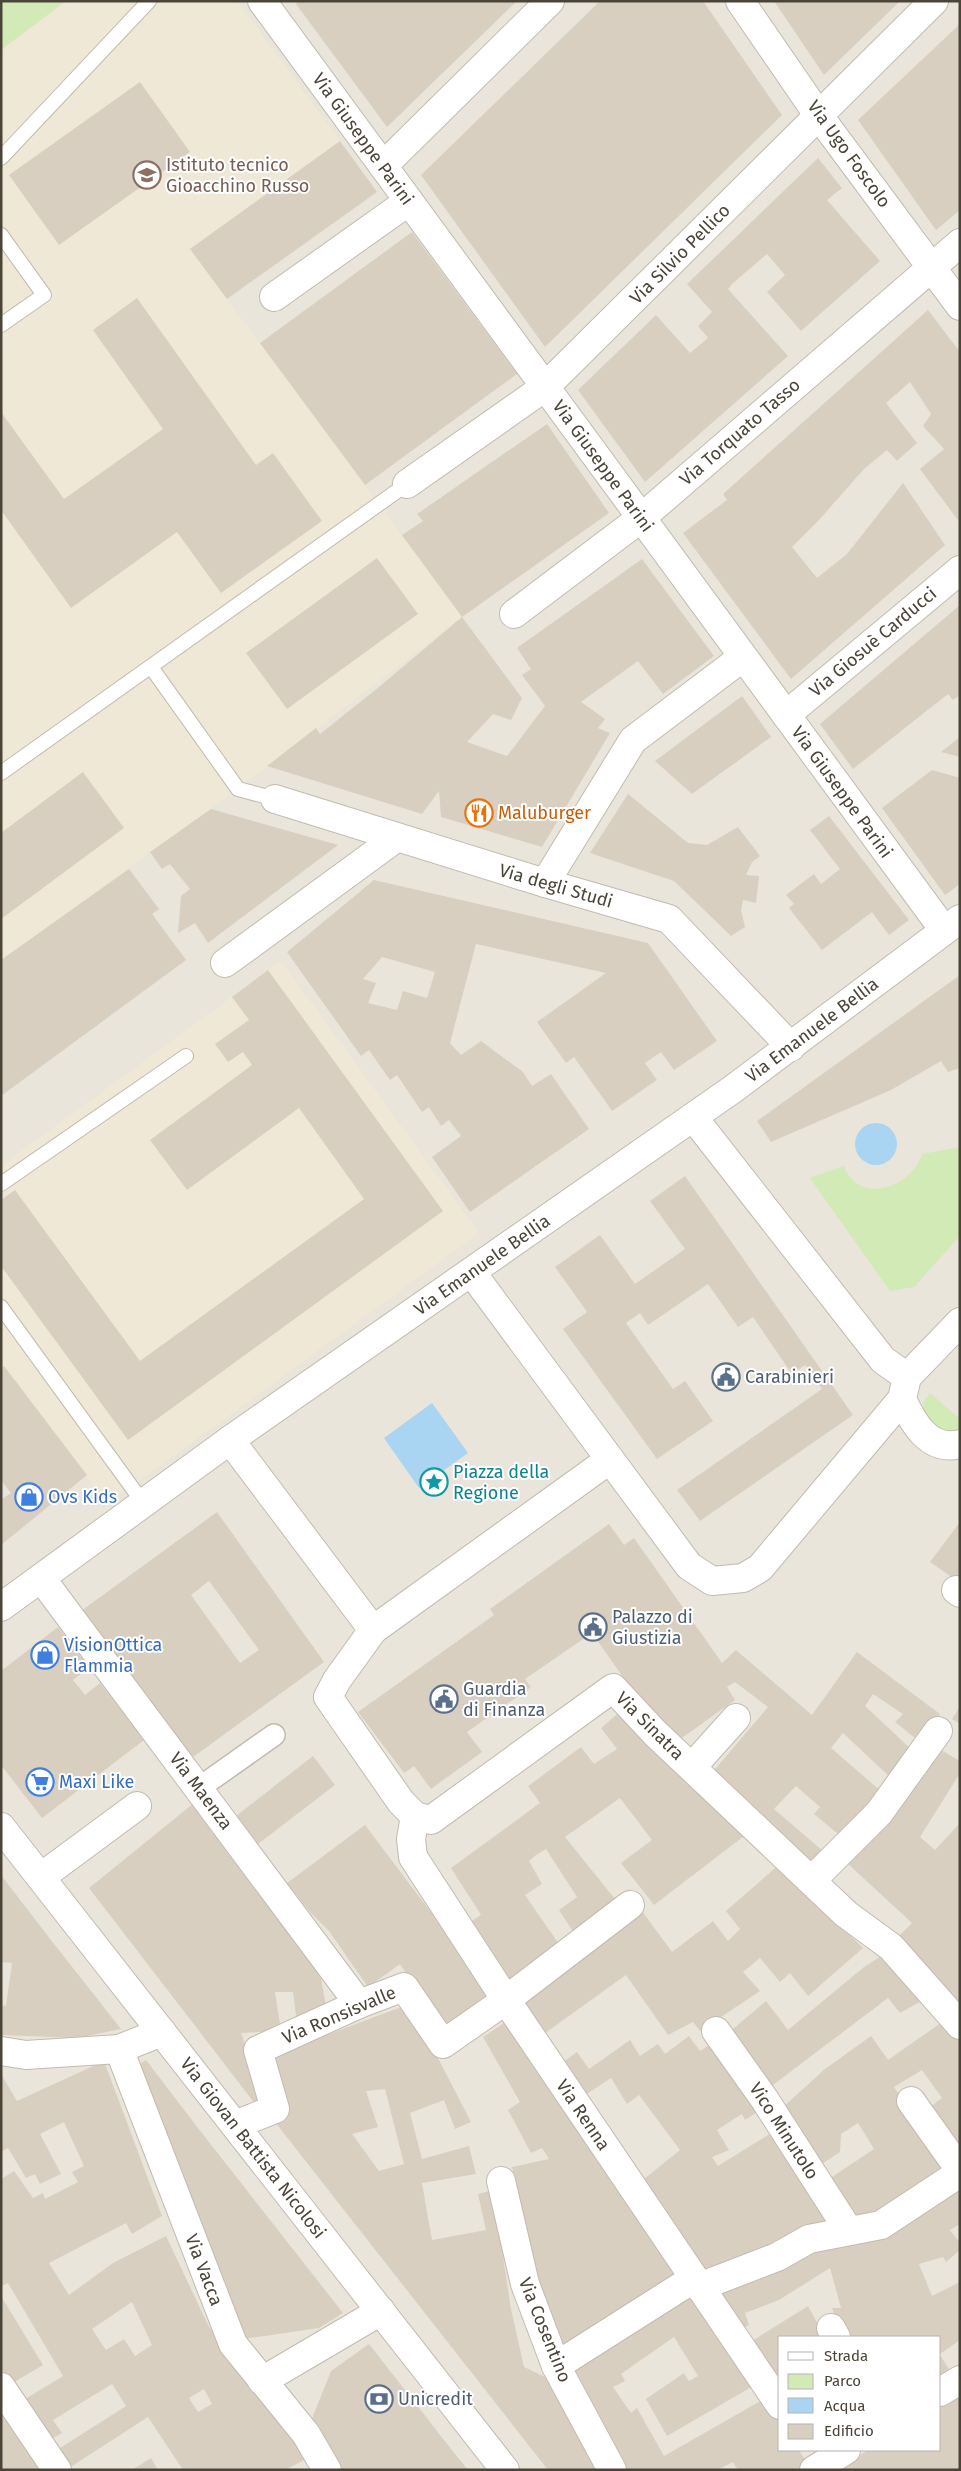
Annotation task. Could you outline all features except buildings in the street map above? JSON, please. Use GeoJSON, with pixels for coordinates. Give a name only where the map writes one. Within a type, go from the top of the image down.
{"type":"FeatureCollection","features":[{"type":"Feature","properties":{"kind":"street","name":"Via Giuseppe Parini"},"geometry":{"type":"LineString","coordinates":[[262,1],[786,715],[952,924]]}},
{"type":"Feature","properties":{"kind":"street"},"geometry":{"type":"LineString","coordinates":[[383,166],[550,1]]}},
{"type":"Feature","properties":{"kind":"street","name":"Via Ugo Foscolo"},"geometry":{"type":"LineString","coordinates":[[740,1],[819,116],[960,306]]}},
{"type":"Feature","properties":{"kind":"street","name":"Via Silvio Pellico"},"geometry":{"type":"LineString","coordinates":[[406,484],[545,387],[934,1]]}},
{"type":"Feature","properties":{"kind":"street"},"geometry":{"type":"LineString","coordinates":[[274,298],[409,201]]}},
{"type":"Feature","properties":{"kind":"street","name":"Via Torquato Tasso"},"geometry":{"type":"LineString","coordinates":[[514,614],[641,518],[960,243]]}},
{"type":"Feature","properties":{"kind":"street","name":"Via Giosuè Carducci"},"geometry":{"type":"LineString","coordinates":[[786,715],[960,570]]}},
{"type":"Feature","properties":{"kind":"street"},"geometry":{"type":"LineString","coordinates":[[545,883],[633,740],[744,657]]}},
{"type":"Feature","properties":{"kind":"street","name":"Via degli Studi"},"geometry":{"type":"LineString","coordinates":[[274,799],[396,838],[668,919],[791,1047]]}},
{"type":"Feature","properties":{"kind":"street"},"geometry":{"type":"LineString","coordinates":[[225,963],[396,838]]}},
{"type":"Feature","properties":{"kind":"street","name":"Via Emanuele Bellia"},"geometry":{"type":"LineString","coordinates":[[1,1606],[230,1440],[472,1273],[791,1047],[952,924]]}},
{"type":"Feature","properties":{"kind":"street"},"geometry":{"type":"LineString","coordinates":[[693,1117],[904,1388],[913,1424],[930,1440],[949,1447],[960,1444]]}},
{"type":"Feature","properties":{"kind":"street"},"geometry":{"type":"LineString","coordinates":[[472,1273],[689,1566],[712,1581],[743,1578],[760,1568],[904,1388],[960,1322]]}},
{"type":"Feature","properties":{"kind":"street"},"geometry":{"type":"LineString","coordinates":[[230,1440],[373,1630]]}},
{"type":"Feature","properties":{"kind":"street"},"geometry":{"type":"LineString","coordinates":[[415,1816],[401,1802],[328,1697],[336,1680],[373,1630],[609,1460]]}},
{"type":"Feature","properties":{"kind":"street","name":"Via Maenza"},"geometry":{"type":"LineString","coordinates":[[41,1578],[359,2004]]}},
{"type":"Feature","properties":{"kind":"street","name":"Via Sinatra"},"geometry":{"type":"LineString","coordinates":[[415,1816],[431,1820],[613,1688],[655,1732],[846,1914],[891,1947],[960,2025]]}},
{"type":"Feature","properties":{"kind":"street"},"geometry":{"type":"LineString","coordinates":[[692,1767],[736,1718]]}},
{"type":"Feature","properties":{"kind":"street"},"geometry":{"type":"LineString","coordinates":[[812,1880],[879,1812],[938,1731]]}},
{"type":"Feature","properties":{"kind":"street"},"geometry":{"type":"LineString","coordinates":[[199,1788],[274,1735]]}},
{"type":"Feature","properties":{"kind":"street"},"geometry":{"type":"LineString","coordinates":[[41,1878],[137,1806]]}},
{"type":"Feature","properties":{"kind":"street","name":"Via Renna"},"geometry":{"type":"LineString","coordinates":[[415,1816],[411,1839],[413,1857],[506,2000],[696,2283],[777,2395]]}},
{"type":"Feature","properties":{"kind":"street","name":"Via Giovan Battista Nicolosi"},"geometry":{"type":"LineString","coordinates":[[1,1827],[505,2470]]}},
{"type":"Feature","properties":{"kind":"street","name":"Via Ronsisvalle"},"geometry":{"type":"LineString","coordinates":[[235,2125],[275,2109],[258,2050],[359,2004],[404,1987],[443,2044],[506,2000],[630,1905]]}},
{"type":"Feature","properties":{"kind":"street","name":"Vico Minutolo"},"geometry":{"type":"LineString","coordinates":[[716,2031],[765,2100],[849,2231]]}},
{"type":"Feature","properties":{"kind":"street"},"geometry":{"type":"LineString","coordinates":[[1,2051],[26,2055],[119,2049],[162,2032]]}},
{"type":"Feature","properties":{"kind":"street","name":"Via Vacca"},"geometry":{"type":"LineString","coordinates":[[119,2049],[232,2344],[306,2434],[327,2470]]}},
{"type":"Feature","properties":{"kind":"street"},"geometry":{"type":"LineString","coordinates":[[556,2366],[696,2283],[777,2256],[809,2239],[881,2225],[960,2171],[911,2101]]}},
{"type":"Feature","properties":{"kind":"street","name":"Via Cosentino"},"geometry":{"type":"LineString","coordinates":[[501,2182],[525,2284],[556,2366],[612,2470]]}},
{"type":"Feature","properties":{"kind":"street"},"geometry":{"type":"LineString","coordinates":[[262,2380],[380,2311]]}},
{"type":"Feature","properties":{"kind":"street"},"geometry":{"type":"LineString","coordinates":[[941,2391],[960,2380]]}},
{"type":"Feature","properties":{"kind":"street"},"geometry":{"type":"LineString","coordinates":[[2,2390],[57,2470]]}},
{"type":"Feature","properties":{"kind":"street"},"geometry":{"type":"LineString","coordinates":[[818,2464],[844,2451]]}},
{"type":"Feature","properties":{"kind":"lane"},"geometry":{"type":"LineString","coordinates":[[1,158],[149,1]]}},
{"type":"Feature","properties":{"kind":"lane"},"geometry":{"type":"LineString","coordinates":[[1,235],[44,294],[1,325]]}},
{"type":"Feature","properties":{"kind":"lane"},"geometry":{"type":"LineString","coordinates":[[1,773],[406,484]]}},
{"type":"Feature","properties":{"kind":"lane"},"geometry":{"type":"LineString","coordinates":[[150,667],[238,789],[274,799]]}},
{"type":"Feature","properties":{"kind":"lane"},"geometry":{"type":"LineString","coordinates":[[1,1184],[186,1056]]}},
{"type":"Feature","properties":{"kind":"lane"},"geometry":{"type":"LineString","coordinates":[[1,1306],[144,1504]]}},
{"type":"Feature","properties":{"kind":"shaded area"},"geometry":{"type":"Polygon","coordinates":[[[1,1],[960,1],[960,2470],[1,2470],[1,1]]]}},
{"type":"Feature","properties":{"kind":"shaded area"},"geometry":{"type":"Polygon","coordinates":[[[1,1],[237,1],[340,141],[190,249],[462,617],[238,789],[1,960],[1,1]]]}},
{"type":"Feature","properties":{"kind":"shaded area"},"geometry":{"type":"Polygon","coordinates":[[[281,961],[479,1233],[131,1487],[105,1503],[1,1362],[1,1166],[281,961]]]}},
{"type":"Feature","properties":{"kind":"green space"},"geometry":{"type":"Polygon","coordinates":[[[1,1],[66,1],[1,50],[1,1]]]}},
{"type":"Feature","properties":{"kind":"green space"},"geometry":{"type":"Polygon","coordinates":[[[960,1147],[960,1236],[914,1287],[890,1291],[810,1178],[844,1166],[851,1178],[861,1186],[872,1189],[884,1188],[907,1176],[916,1166],[922,1154],[960,1147]]]}},
{"type":"Feature","properties":{"kind":"green space"},"geometry":{"type":"Polygon","coordinates":[[[930,1393],[960,1419],[960,1430],[942,1432],[931,1425],[923,1415],[923,1403],[930,1393]]]}},
{"type":"Feature","properties":{"kind":"water"},"geometry":{"type":"Polygon","coordinates":[[[880,1123],[888,1126],[894,1132],[897,1144],[894,1156],[888,1162],[872,1165],[864,1162],[858,1156],[855,1140],[858,1132],[864,1126],[880,1123]]]}},
{"type":"Feature","properties":{"kind":"water"},"geometry":{"type":"Polygon","coordinates":[[[432,1403],[468,1453],[419,1488],[384,1438],[432,1403]]]}},
{"type":"Feature","properties":{"kind":"place","name":"Istituto tecnico Gioacchino Russo"},"geometry":{"type":"Point","coordinates":[147,175]}},
{"type":"Feature","properties":{"kind":"place","name":"Maluburger"},"geometry":{"type":"Point","coordinates":[479,813]}},
{"type":"Feature","properties":{"kind":"place","name":"Carabinieri"},"geometry":{"type":"Point","coordinates":[726,1377]}},
{"type":"Feature","properties":{"kind":"place","name":"Piazza della Regione"},"geometry":{"type":"Point","coordinates":[434,1482]}},
{"type":"Feature","properties":{"kind":"place","name":"Ovs Kids"},"geometry":{"type":"Point","coordinates":[29,1497]}},
{"type":"Feature","properties":{"kind":"place","name":"Palazzo di Giustizia"},"geometry":{"type":"Point","coordinates":[593,1627]}},
{"type":"Feature","properties":{"kind":"place","name":"VisionOttica Flammia"},"geometry":{"type":"Point","coordinates":[45,1655]}},
{"type":"Feature","properties":{"kind":"place","name":"Guardia di Finanza"},"geometry":{"type":"Point","coordinates":[444,1699]}},
{"type":"Feature","properties":{"kind":"place","name":"Maxi Like"},"geometry":{"type":"Point","coordinates":[40,1782]}},
{"type":"Feature","properties":{"kind":"place","name":"Unicredit"},"geometry":{"type":"Point","coordinates":[379,2399]}}]}
